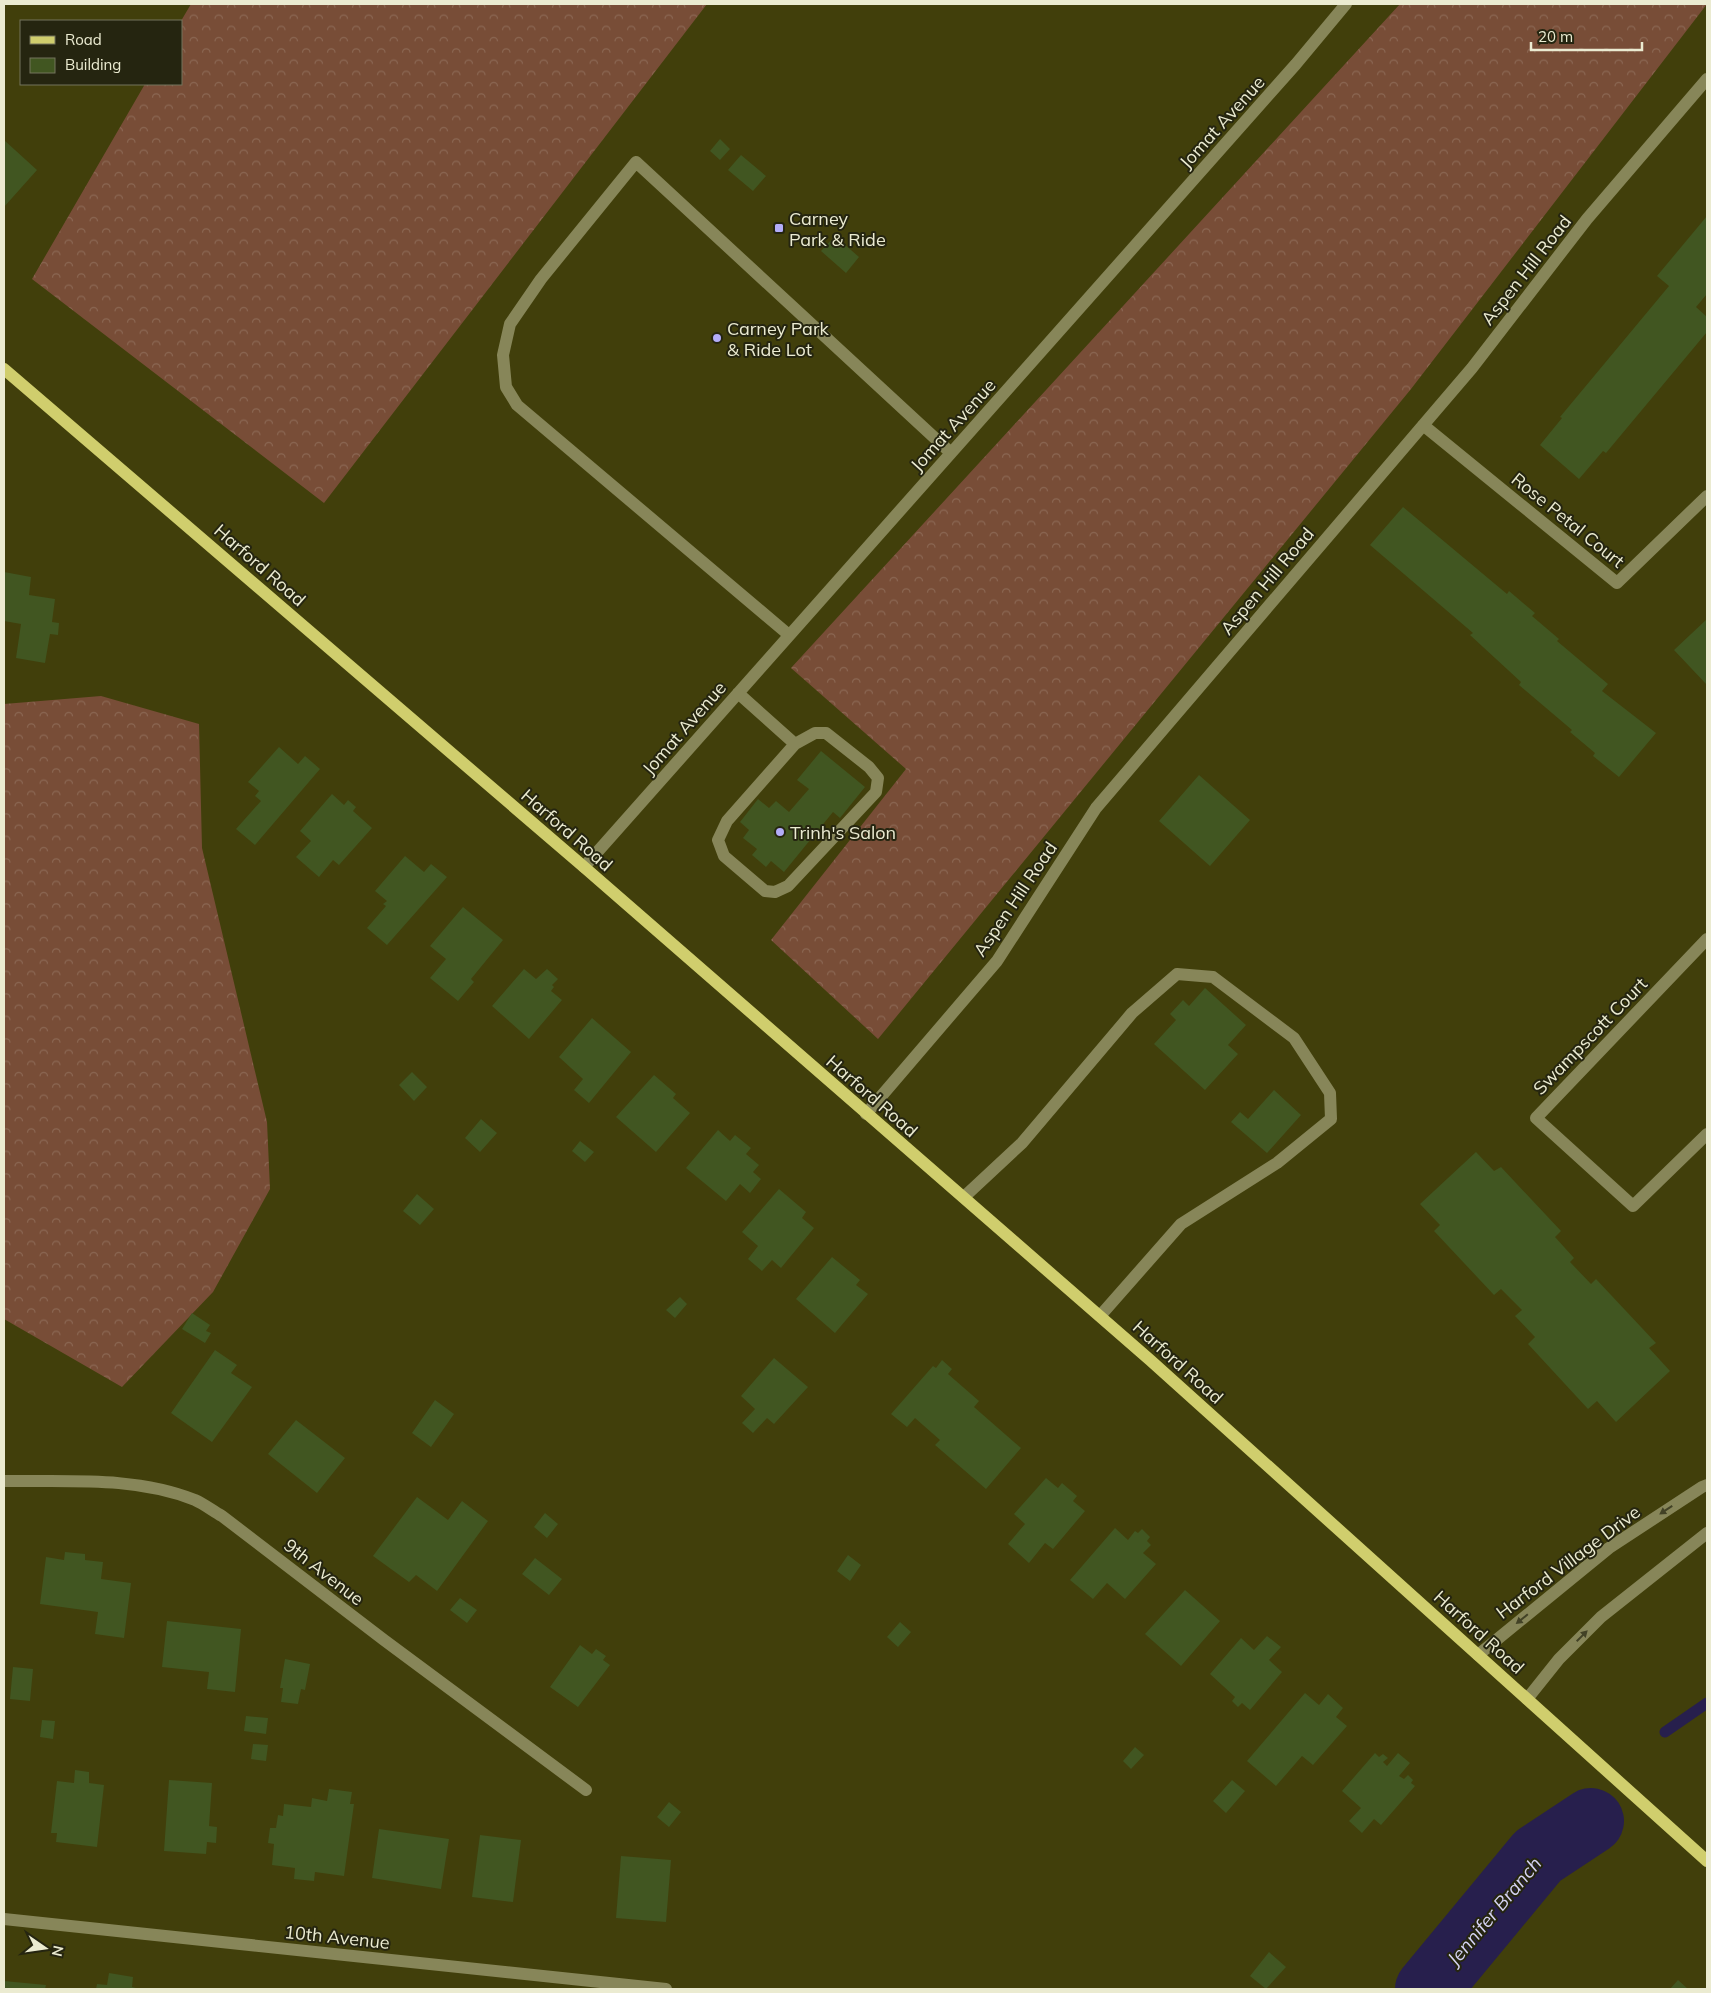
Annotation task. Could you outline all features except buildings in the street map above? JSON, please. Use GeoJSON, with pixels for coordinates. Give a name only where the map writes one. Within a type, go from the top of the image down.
{"type":"FeatureCollection","features":[{"type":"Feature","properties":{"kind":"main road","name":"Harford Road"},"geometry":{"type":"LineString","coordinates":[[4,369],[584,867],[1100,1316],[1707,1861]]}},
{"type":"Feature","properties":{"kind":"street","name":"Jomat Avenue"},"geometry":{"type":"LineString","coordinates":[[584,867],[1296,64],[1346,4]]}},
{"type":"Feature","properties":{"kind":"street","name":"Aspen Hill Road"},"geometry":{"type":"LineString","coordinates":[[866,1114],[996,961],[1096,808],[1472,368],[1587,219],[1707,79]]}},
{"type":"Feature","properties":{"kind":"street"},"geometry":{"type":"LineString","coordinates":[[789,635],[517,405],[506,386],[503,355],[510,324],[541,279],[636,162],[951,453]]}},
{"type":"Feature","properties":{"kind":"street","name":"Rose Petal Court"},"geometry":{"type":"LineString","coordinates":[[1423,425],[1617,583],[1707,496]]}},
{"type":"Feature","properties":{"kind":"street"},"geometry":{"type":"LineString","coordinates":[[738,693],[795,744]]}},
{"type":"Feature","properties":{"kind":"street"},"geometry":{"type":"LineString","coordinates":[[826,732],[869,767],[878,778],[876,792],[788,886],[775,892],[765,891],[724,856],[718,840],[727,821],[795,744],[815,733],[826,732]]}},
{"type":"Feature","properties":{"kind":"street","name":"Swampscott Court"},"geometry":{"type":"LineString","coordinates":[[1707,939],[1536,1118],[1634,1206],[1707,1134]]}},
{"type":"Feature","properties":{"kind":"street"},"geometry":{"type":"LineString","coordinates":[[964,1198],[1022,1143],[1132,1012],[1177,974],[1213,977],[1294,1038],[1330,1093],[1331,1119],[1277,1163],[1181,1224],[1100,1316]]}},
{"type":"Feature","properties":{"kind":"street","name":"9th Avenue"},"geometry":{"type":"LineString","coordinates":[[4,1481],[116,1482],[153,1489],[196,1501],[222,1516],[384,1640],[586,1790]]}},
{"type":"Feature","properties":{"kind":"street","name":"Harford Village Drive"},"geometry":{"type":"LineString","coordinates":[[1478,1654],[1609,1548],[1707,1485]]}},
{"type":"Feature","properties":{"kind":"street"},"geometry":{"type":"LineString","coordinates":[[1527,1699],[1559,1659],[1601,1617],[1707,1534]]}},
{"type":"Feature","properties":{"kind":"street","name":"10th Avenue"},"geometry":{"type":"LineString","coordinates":[[4,1919],[666,1989]]}},
{"type":"Feature","properties":{"kind":"green space"},"geometry":{"type":"Polygon","coordinates":[[[191,4],[707,4],[324,503],[32,279],[144,85],[182,85],[182,20],[191,4]]]}},
{"type":"Feature","properties":{"kind":"green space"},"geometry":{"type":"Polygon","coordinates":[[[1400,4],[1707,4],[1411,389],[878,1039],[771,940],[906,769],[791,668],[1400,4]]]}},
{"type":"Feature","properties":{"kind":"green space"},"geometry":{"type":"Polygon","coordinates":[[[101,696],[199,724],[202,848],[267,1122],[270,1189],[213,1292],[122,1387],[4,1319],[4,704],[101,696]]]}},
{"type":"Feature","properties":{"kind":"waterway"},"geometry":{"type":"LineString","coordinates":[[1665,1732],[1707,1703]]}},
{"type":"Feature","properties":{"kind":"waterway","name":"Jennifer Branch"},"geometry":{"type":"LineString","coordinates":[[1428,1989],[1538,1856],[1591,1821]]}},
{"type":"Feature","properties":{"kind":"place","name":"Carney Park & Ride"},"geometry":{"type":"Point","coordinates":[779,228]}},
{"type":"Feature","properties":{"kind":"place","name":"Carney Park & Ride Lot"},"geometry":{"type":"Point","coordinates":[717,338]}},
{"type":"Feature","properties":{"kind":"place","name":"Trinh's Salon"},"geometry":{"type":"Point","coordinates":[780,832]}}]}
